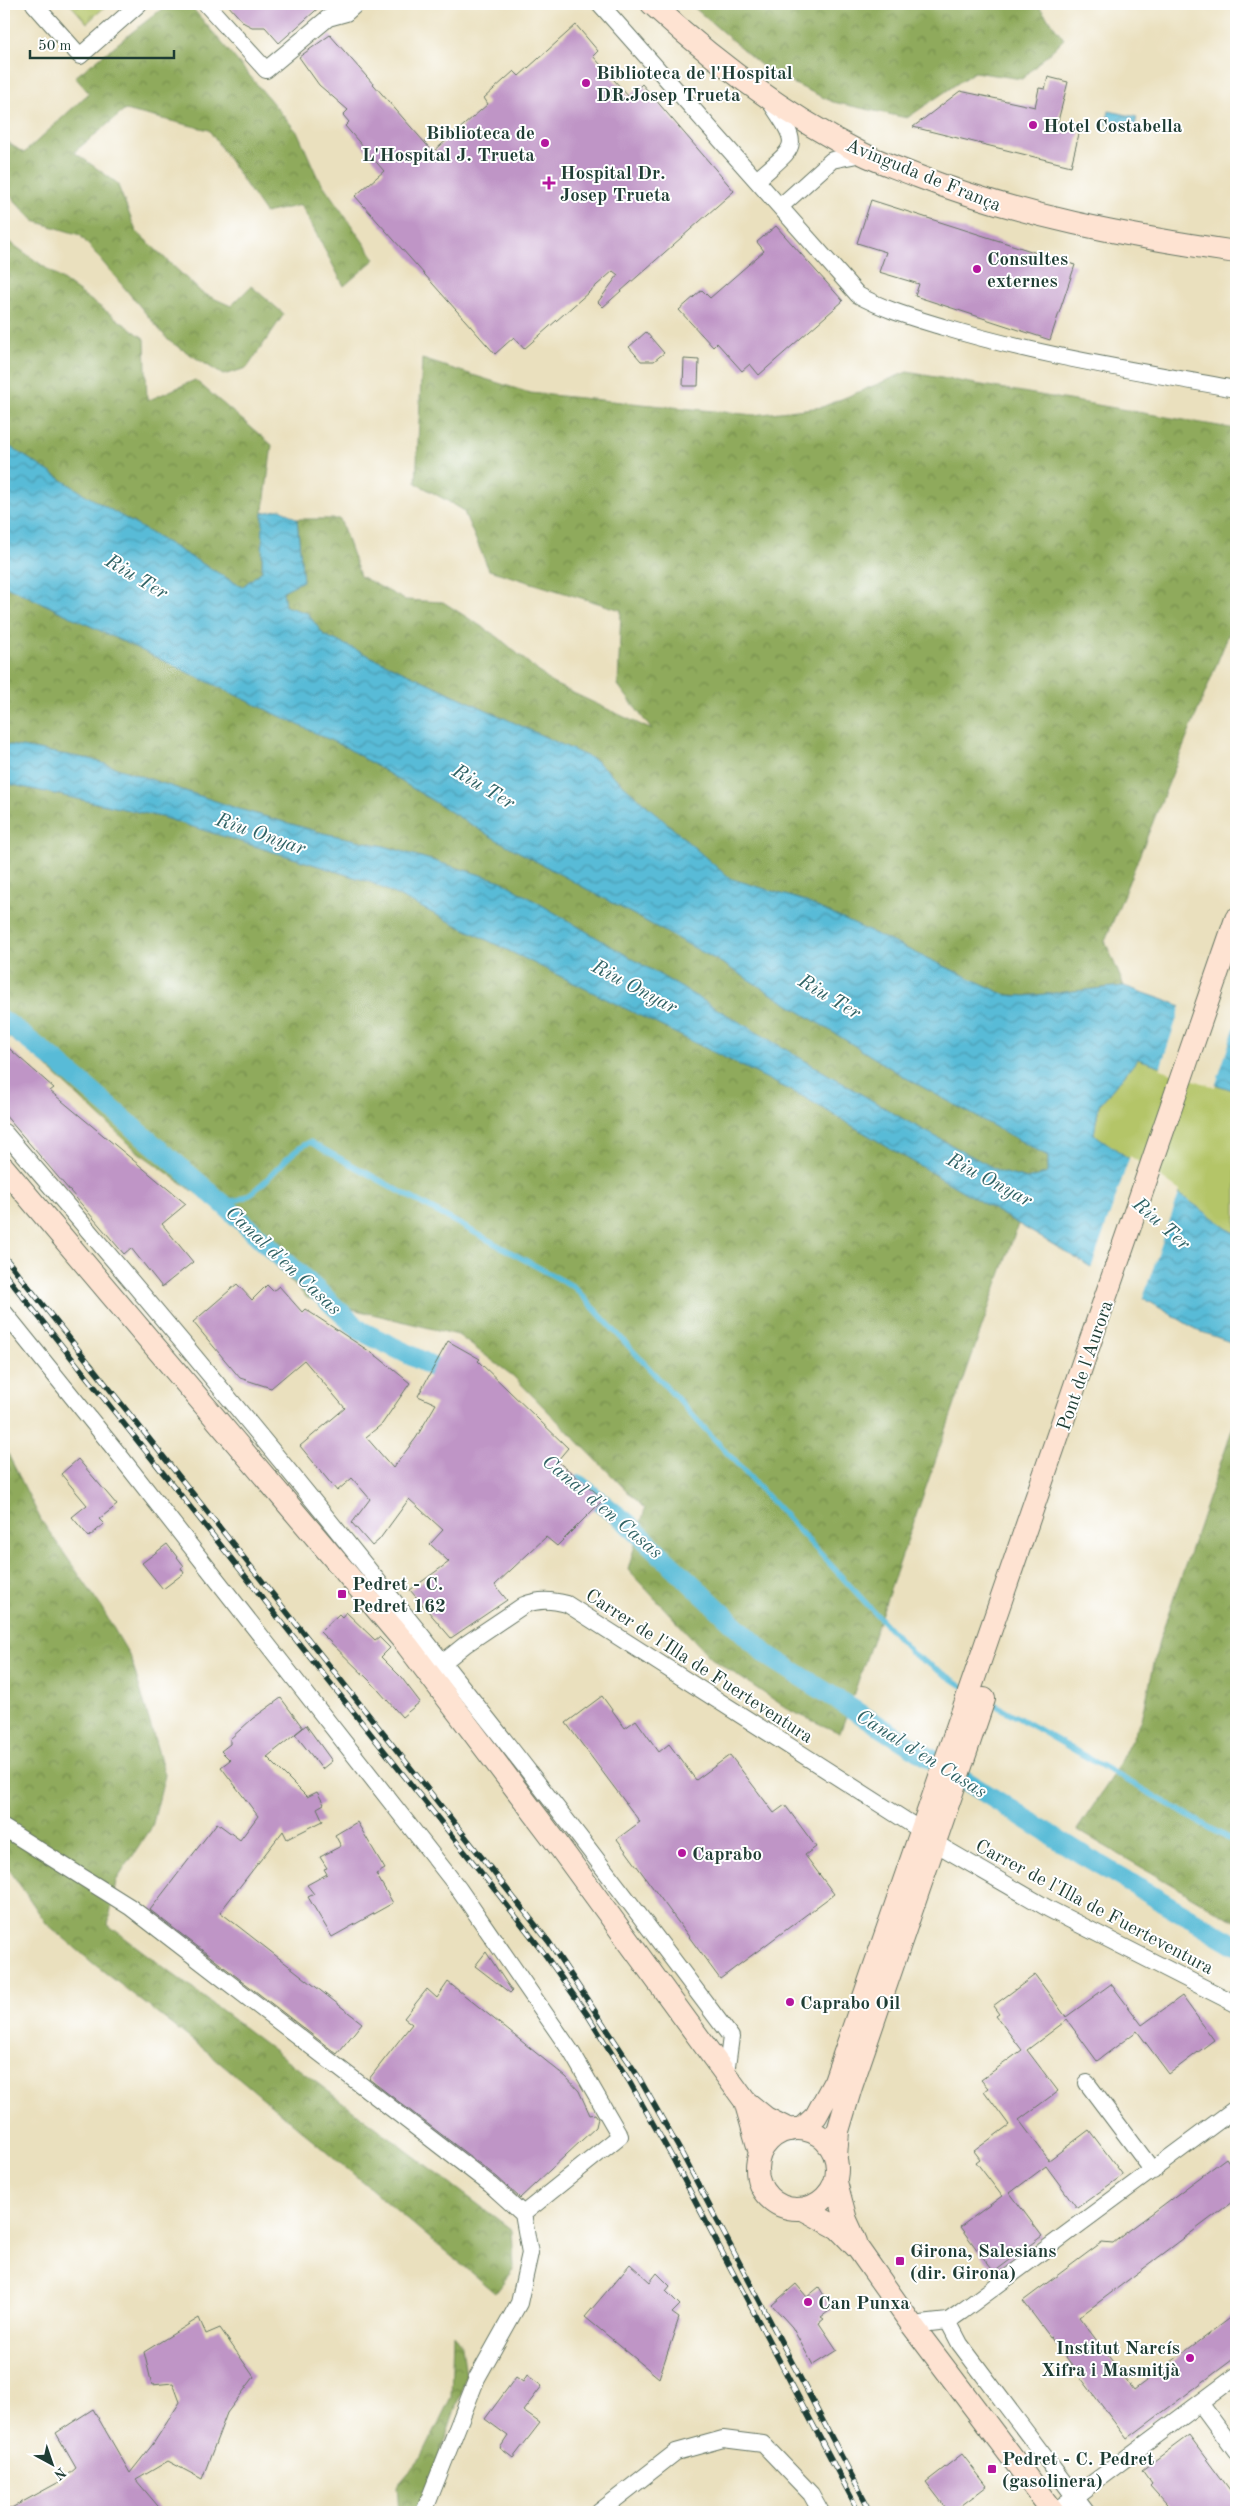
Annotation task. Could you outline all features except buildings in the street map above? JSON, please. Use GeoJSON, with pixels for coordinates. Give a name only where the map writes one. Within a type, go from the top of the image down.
{"type":"FeatureCollection","features":[{"type":"Feature","properties":{"kind":"main road","name":"Avinguda de França"},"geometry":{"type":"LineString","coordinates":[[652,4],[704,49],[793,116],[862,154],[965,195],[1026,213],[1145,238],[1236,252]]}},
{"type":"Feature","properties":{"kind":"main road","name":"Pont de l'Aurora"},"geometry":{"type":"LineString","coordinates":[[936,1814],[1049,1468],[1236,919]]}},
{"type":"Feature","properties":{"kind":"main road","name":"Pont de l'Aurora"},"geometry":{"type":"LineString","coordinates":[[936,1814],[1236,966]]}},
{"type":"Feature","properties":{"kind":"main road"},"geometry":{"type":"LineString","coordinates":[[4,1168],[407,1645],[436,1668],[556,1842],[746,2101],[766,2118],[796,2129],[811,2131],[826,2141],[836,2156]]}},
{"type":"Feature","properties":{"kind":"main road"},"geometry":{"type":"LineString","coordinates":[[859,2250],[846,2220],[836,2182],[840,2093],[936,1814]]}},
{"type":"Feature","properties":{"kind":"main road"},"geometry":{"type":"LineString","coordinates":[[760,2154],[774,2137],[796,2129],[816,2116],[840,2093]]}},
{"type":"Feature","properties":{"kind":"main road"},"geometry":{"type":"LineString","coordinates":[[746,2101],[760,2154],[757,2174],[765,2194],[782,2207],[803,2209],[838,2228],[859,2250],[912,2325],[1053,2512]]}},
{"type":"Feature","properties":{"kind":"main road"},"geometry":{"type":"LineString","coordinates":[[803,2209],[823,2200],[836,2182]]}},
{"type":"Feature","properties":{"kind":"street"},"geometry":{"type":"LineString","coordinates":[[34,4],[80,56],[139,4]]}},
{"type":"Feature","properties":{"kind":"street"},"geometry":{"type":"LineString","coordinates":[[206,4],[266,70],[328,18],[346,13],[356,4]]}},
{"type":"Feature","properties":{"kind":"street"},"geometry":{"type":"LineString","coordinates":[[600,4],[858,295],[875,305],[1012,346],[1236,389]]}},
{"type":"Feature","properties":{"kind":"street"},"geometry":{"type":"LineString","coordinates":[[757,180],[788,152],[792,143],[791,134],[766,96]]}},
{"type":"Feature","properties":{"kind":"street"},"geometry":{"type":"LineString","coordinates":[[781,206],[832,160],[862,154]]}},
{"type":"Feature","properties":{"kind":"street"},"geometry":{"type":"LineString","coordinates":[[4,1132],[193,1353],[436,1668]]}},
{"type":"Feature","properties":{"kind":"street"},"geometry":{"type":"LineString","coordinates":[[4,1312],[120,1456],[459,1889],[572,2053],[620,2136],[523,2214]]}},
{"type":"Feature","properties":{"kind":"street","name":"Carrer de l'Illa de Fuerteventura"},"geometry":{"type":"LineString","coordinates":[[436,1668],[515,1611],[534,1601],[567,1604],[928,1837],[1049,1909],[1236,2004]]}},
{"type":"Feature","properties":{"kind":"street"},"geometry":{"type":"LineString","coordinates":[[4,1828],[130,1907],[483,2179],[523,2214],[530,2253],[519,2303],[477,2378],[424,2512]]}},
{"type":"Feature","properties":{"kind":"street"},"geometry":{"type":"LineString","coordinates":[[1087,2083],[1153,2171]]}},
{"type":"Feature","properties":{"kind":"street"},"geometry":{"type":"LineString","coordinates":[[912,2325],[948,2321],[1236,2108]]}},
{"type":"Feature","properties":{"kind":"street"},"geometry":{"type":"LineString","coordinates":[[948,2321],[960,2344],[1086,2512]]}},
{"type":"Feature","properties":{"kind":"street"},"geometry":{"type":"LineString","coordinates":[[1053,2512],[1236,2376]]}},
{"type":"Feature","properties":{"kind":"street"},"geometry":{"type":"LineString","coordinates":[[1200,2403],[1236,2452]]}},
{"type":"Feature","properties":{"kind":"street"},"geometry":{"type":"LineString","coordinates":[[599,2512],[676,2452],[723,2439],[763,2444],[811,2494],[821,2512]]}},
{"type":"Feature","properties":{"kind":"green space"},"geometry":{"type":"Polygon","coordinates":[[[70,4],[108,4],[87,23],[70,4]]]}},
{"type":"Feature","properties":{"kind":"green space"},"geometry":{"type":"Polygon","coordinates":[[[168,4],[189,4],[298,133],[317,176],[375,259],[344,286],[301,205],[265,213],[209,130],[125,110],[74,152],[117,183],[136,231],[202,293],[231,306],[251,286],[284,314],[247,368],[223,375],[169,341],[80,235],[34,221],[4,189],[4,140],[24,153],[89,93],[75,77],[168,4]]]}},
{"type":"Feature","properties":{"kind":"green space"},"geometry":{"type":"Polygon","coordinates":[[[690,4],[1037,4],[1064,39],[1022,79],[974,72],[907,118],[833,102],[769,72],[690,4]]]}},
{"type":"Feature","properties":{"kind":"green space"},"geometry":{"type":"Polygon","coordinates":[[[4,238],[145,339],[147,401],[195,380],[272,445],[263,513],[262,571],[242,587],[89,497],[4,443],[4,238]]]}},
{"type":"Feature","properties":{"kind":"green space"},"geometry":{"type":"Polygon","coordinates":[[[422,359],[530,393],[754,415],[822,407],[907,372],[1236,429],[1236,616],[1105,941],[1124,986],[1026,996],[1006,995],[802,900],[728,878],[595,760],[324,635],[307,613],[285,606],[283,591],[303,581],[297,519],[340,519],[360,576],[405,600],[443,602],[498,637],[552,683],[652,730],[618,685],[621,610],[489,570],[463,510],[416,483],[422,359]]]}},
{"type":"Feature","properties":{"kind":"green space"},"geometry":{"type":"Polygon","coordinates":[[[4,585],[347,748],[490,836],[722,963],[908,1079],[1048,1156],[1048,1173],[1027,1179],[1001,1172],[905,1120],[501,881],[384,846],[323,833],[242,810],[90,759],[4,744],[4,585]]]}},
{"type":"Feature","properties":{"kind":"green space"},"geometry":{"type":"Polygon","coordinates":[[[4,783],[161,817],[370,882],[802,1096],[1018,1224],[840,1733],[791,1711],[711,1658],[628,1570],[645,1509],[513,1376],[458,1335],[307,1298],[228,1216],[138,1152],[33,1054],[4,1034],[4,783]]]}},
{"type":"Feature","properties":{"kind":"green space"},"geometry":{"type":"Polygon","coordinates":[[[1138,1059],[1236,1091],[1236,1234],[1094,1134],[1099,1105],[1138,1059]]]}},
{"type":"Feature","properties":{"kind":"green space"},"geometry":{"type":"Polygon","coordinates":[[[1236,1418],[1236,1922],[1077,1830],[1111,1779],[1142,1719],[1159,1641],[1236,1418]]]}},
{"type":"Feature","properties":{"kind":"green space"},"geometry":{"type":"Polygon","coordinates":[[[4,1446],[41,1520],[100,1605],[131,1658],[165,1775],[152,1827],[116,1881],[108,1925],[512,2230],[514,2268],[495,2293],[214,2057],[94,1964],[46,1923],[4,1862],[4,1446]]]}},
{"type":"Feature","properties":{"kind":"green space"},"geometry":{"type":"Polygon","coordinates":[[[453,2334],[462,2345],[466,2377],[420,2512],[399,2512],[397,2486],[422,2457],[451,2398],[453,2334]]]}},
{"type":"Feature","properties":{"kind":"water"},"geometry":{"type":"Polygon","coordinates":[[[1109,111],[1137,117],[1134,131],[1106,124],[1109,111]]]}},
{"type":"Feature","properties":{"kind":"water"},"geometry":{"type":"Polygon","coordinates":[[[4,443],[89,497],[242,587],[262,571],[263,513],[281,509],[297,519],[303,581],[283,591],[285,606],[307,613],[324,635],[595,760],[729,878],[802,900],[1006,995],[1026,996],[1124,986],[1236,1025],[1236,1091],[1138,1059],[1099,1105],[1094,1134],[1236,1234],[1236,1344],[1199,1331],[802,1096],[370,882],[161,817],[4,783],[4,744],[90,759],[242,810],[323,833],[384,846],[501,881],[905,1120],[1001,1172],[1027,1179],[1048,1173],[1048,1156],[908,1079],[722,963],[490,836],[347,748],[4,585],[4,443]]]}},
{"type":"Feature","properties":{"kind":"pier"},"geometry":{"type":"Polygon","coordinates":[[[1182,1003],[1236,1022],[1215,1087],[1160,1069],[1182,1003]]]}},
{"type":"Feature","properties":{"kind":"pier"},"geometry":{"type":"Polygon","coordinates":[[[1130,1156],[1180,1191],[1142,1300],[1091,1269],[1130,1156]]]}},
{"type":"Feature","properties":{"kind":"waterway","name":"Canal d'en Casas"},"geometry":{"type":"LineString","coordinates":[[4,1021],[57,1062],[222,1203],[361,1331],[430,1365],[453,1384]]}},
{"type":"Feature","properties":{"kind":"waterway"},"geometry":{"type":"LineString","coordinates":[[222,1203],[240,1199],[254,1191],[292,1154],[310,1142],[574,1287],[913,1654],[966,1688]]}},
{"type":"Feature","properties":{"kind":"waterway","name":"Canal d'en Casas"},"geometry":{"type":"LineString","coordinates":[[579,1485],[626,1522],[767,1655],[1083,1855],[1236,1945]]}},
{"type":"Feature","properties":{"kind":"waterway"},"geometry":{"type":"LineString","coordinates":[[989,1701],[1236,1843]]}},
{"type":"Feature","properties":{"kind":"railway"},"geometry":{"type":"LineString","coordinates":[[4,1256],[549,1942],[638,2076],[681,2152],[871,2512]]}},
{"type":"Feature","properties":{"kind":"railway"},"geometry":{"type":"LineString","coordinates":[[4,1273],[499,1895],[541,1949],[587,2014],[629,2081],[672,2157],[859,2512]]}},
{"type":"Feature","properties":{"kind":"place","name":"Biblioteca de l'Hospital DR.Josep Trueta"},"geometry":{"type":"Point","coordinates":[586,83]}},
{"type":"Feature","properties":{"kind":"place","name":"Hotel Costabella"},"geometry":{"type":"Point","coordinates":[1033,125]}},
{"type":"Feature","properties":{"kind":"place","name":"Biblioteca de L'Hospital J. Trueta"},"geometry":{"type":"Point","coordinates":[545,143]}},
{"type":"Feature","properties":{"kind":"place","name":"Hospital Dr. Josep Trueta"},"geometry":{"type":"Point","coordinates":[549,183]}},
{"type":"Feature","properties":{"kind":"place","name":"Consultes externes"},"geometry":{"type":"Point","coordinates":[977,269]}},
{"type":"Feature","properties":{"kind":"place","name":"Pedret - C. Pedret 162"},"geometry":{"type":"Point","coordinates":[342,1594]}},
{"type":"Feature","properties":{"kind":"place","name":"Caprabo"},"geometry":{"type":"Point","coordinates":[682,1853]}},
{"type":"Feature","properties":{"kind":"place","name":"Caprabo Oil"},"geometry":{"type":"Point","coordinates":[790,2002]}},
{"type":"Feature","properties":{"kind":"place","name":"Girona, Salesians (dir. Girona)"},"geometry":{"type":"Point","coordinates":[900,2261]}},
{"type":"Feature","properties":{"kind":"place","name":"Can Punxa"},"geometry":{"type":"Point","coordinates":[808,2302]}},
{"type":"Feature","properties":{"kind":"place","name":"Institut Narcís Xifra i Masmitjà"},"geometry":{"type":"Point","coordinates":[1190,2358]}},
{"type":"Feature","properties":{"kind":"place","name":"Pedret - C. Pedret (gasolinera)"},"geometry":{"type":"Point","coordinates":[992,2469]}},
{"type":"Feature","properties":{"kind":"water label","name":"Riu Ter"},"geometry":{"type":"Point","coordinates":[137,576]}},
{"type":"Feature","properties":{"kind":"water label","name":"Riu Ter"},"geometry":{"type":"Point","coordinates":[484,786]}},
{"type":"Feature","properties":{"kind":"water label","name":"Riu Onyar"},"geometry":{"type":"Point","coordinates":[261,833]}},
{"type":"Feature","properties":{"kind":"water label","name":"Riu Onyar"},"geometry":{"type":"Point","coordinates":[635,986]}},
{"type":"Feature","properties":{"kind":"water label","name":"Riu Ter"},"geometry":{"type":"Point","coordinates":[830,996]}},
{"type":"Feature","properties":{"kind":"water label","name":"Riu Onyar"},"geometry":{"type":"Point","coordinates":[990,1179]}},
{"type":"Feature","properties":{"kind":"water label","name":"Riu Ter"},"geometry":{"type":"Point","coordinates":[1162,1223]}}]}
